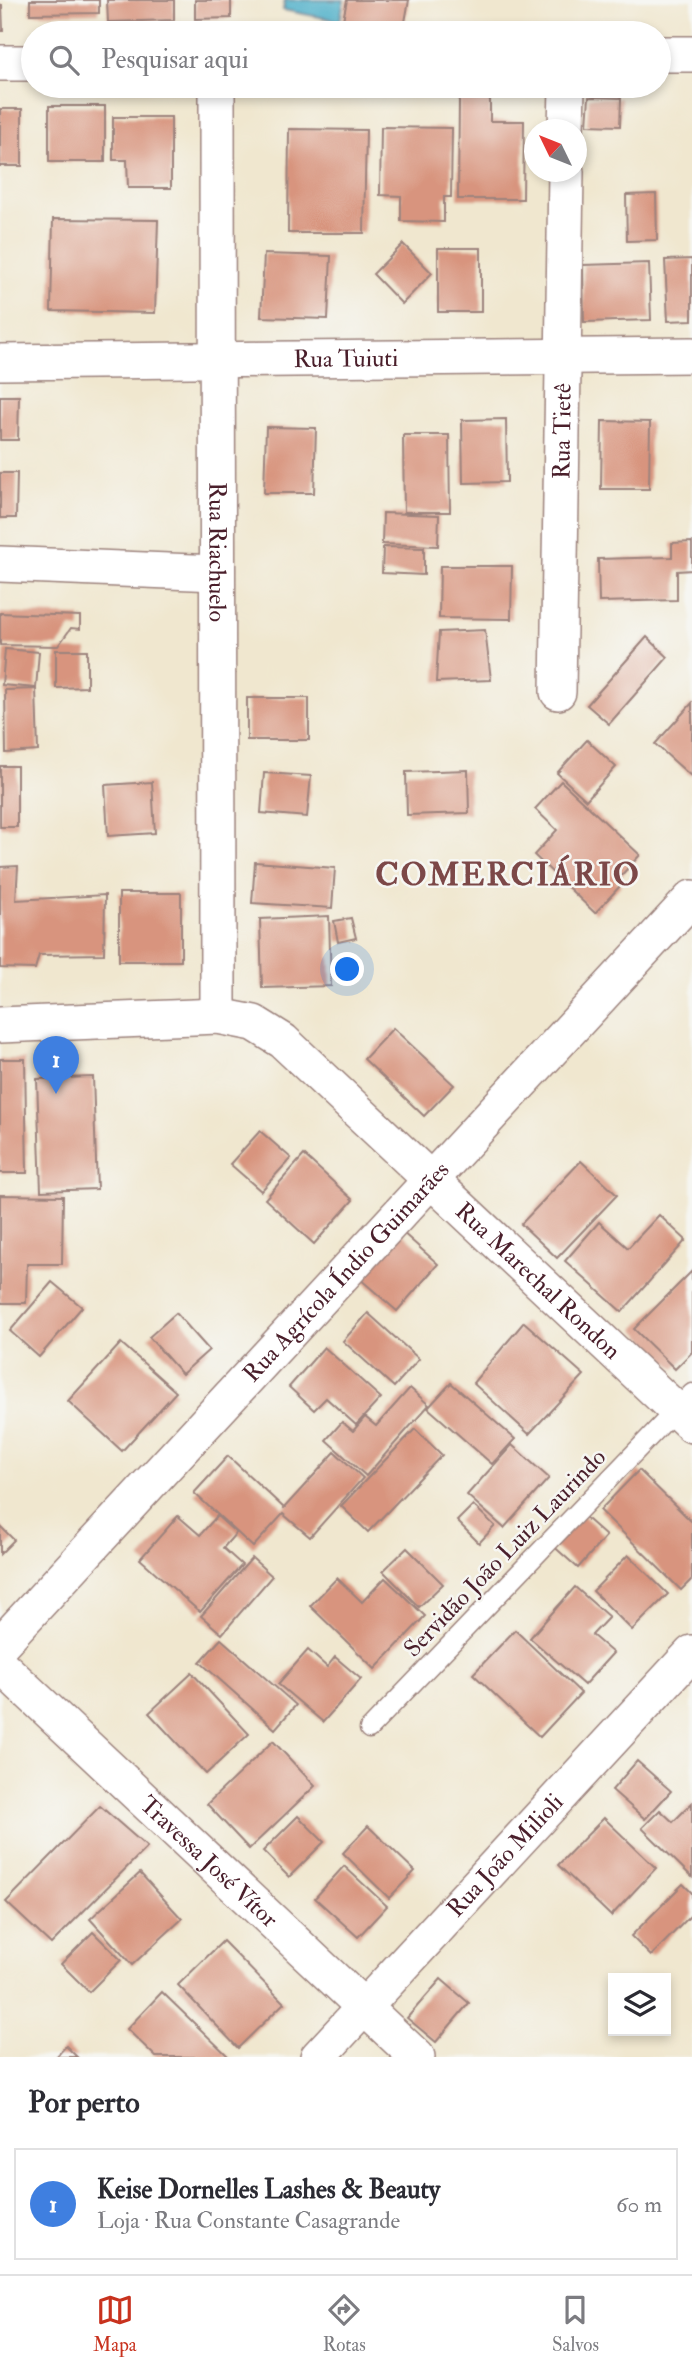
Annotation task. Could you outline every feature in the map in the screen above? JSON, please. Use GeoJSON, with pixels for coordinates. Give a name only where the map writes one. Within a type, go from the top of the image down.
{"type":"FeatureCollection","features":[{"type":"Feature","properties":{"kind":"street"},"geometry":{"type":"LineString","coordinates":[[671,54],[692,54]]}},
{"type":"Feature","properties":{"kind":"street"},"geometry":{"type":"LineString","coordinates":[[0,63],[21,63]]}},
{"type":"Feature","properties":{"kind":"street","name":"Rua Riachuelo"},"geometry":{"type":"LineString","coordinates":[[217,98],[218,1016]]}},
{"type":"Feature","properties":{"kind":"street"},"geometry":{"type":"LineString","coordinates":[[566,119],[567,98]]}},
{"type":"Feature","properties":{"kind":"street","name":"Rua Tietê"},"geometry":{"type":"LineString","coordinates":[[558,692],[566,182]]}},
{"type":"Feature","properties":{"kind":"street","name":"Rua Tuiuti"},"geometry":{"type":"LineString","coordinates":[[0,362],[692,355]]}},
{"type":"Feature","properties":{"kind":"street"},"geometry":{"type":"LineString","coordinates":[[0,564],[217,573]]}},
{"type":"Feature","properties":{"kind":"street","name":"Rua Agrícola Índio Guimarães"},"geometry":{"type":"LineString","coordinates":[[0,1644],[692,898]]}},
{"type":"Feature","properties":{"kind":"street","name":"Rua Marechal Rondon"},"geometry":{"type":"LineString","coordinates":[[0,1025],[218,1016],[254,1023],[283,1041],[430,1180],[687,1409]]}},
{"type":"Feature","properties":{"kind":"street","name":"Rua João Milioli"},"geometry":{"type":"LineString","coordinates":[[318,2057],[692,1653]]}},
{"type":"Feature","properties":{"kind":"street","name":"Travessa José Vítor"},"geometry":{"type":"LineString","coordinates":[[0,1665],[417,2057]]}},
{"type":"Feature","properties":{"kind":"lane","name":"Servidão João Luiz Laurindo"},"geometry":{"type":"LineString","coordinates":[[369,1729],[687,1409]]}},
{"type":"Feature","properties":{"kind":"water"},"geometry":{"type":"Polygon","coordinates":[[[285,0],[344,0],[340,21],[283,10],[285,0]]]}},
{"type":"Feature","properties":{"kind":"building"},"geometry":{"type":"Polygon","coordinates":[[[30,0],[99,0],[99,13],[30,14],[30,0]]]}},
{"type":"Feature","properties":{"kind":"building"},"geometry":{"type":"Polygon","coordinates":[[[107,0],[174,0],[174,20],[108,21],[107,0]]]}},
{"type":"Feature","properties":{"kind":"building"},"geometry":{"type":"Polygon","coordinates":[[[195,0],[231,0],[231,18],[195,19],[195,0]]]}},
{"type":"Feature","properties":{"kind":"building"},"geometry":{"type":"Polygon","coordinates":[[[347,0],[409,0],[405,21],[343,21],[347,0]]]}},
{"type":"Feature","properties":{"kind":"building"},"geometry":{"type":"Polygon","coordinates":[[[2,5],[3,31],[0,31],[2,5]]]}},
{"type":"Feature","properties":{"kind":"building"},"geometry":{"type":"Polygon","coordinates":[[[589,98],[621,98],[620,126],[587,125],[589,98]]]}},
{"type":"Feature","properties":{"kind":"building"},"geometry":{"type":"Polygon","coordinates":[[[459,99],[490,99],[490,121],[524,121],[523,199],[458,199],[459,99]]]}},
{"type":"Feature","properties":{"kind":"building"},"geometry":{"type":"Polygon","coordinates":[[[49,106],[105,106],[105,162],[49,162],[49,106]]]}},
{"type":"Feature","properties":{"kind":"building"},"geometry":{"type":"Polygon","coordinates":[[[0,109],[22,109],[22,166],[0,166],[0,109]]]}},
{"type":"Feature","properties":{"kind":"building"},"geometry":{"type":"Polygon","coordinates":[[[113,117],[171,117],[171,188],[128,188],[127,160],[113,160],[113,117]]]}},
{"type":"Feature","properties":{"kind":"building"},"geometry":{"type":"Polygon","coordinates":[[[381,127],[452,128],[451,197],[444,197],[444,222],[401,221],[401,196],[380,195],[381,127]]]}},
{"type":"Feature","properties":{"kind":"building"},"geometry":{"type":"Polygon","coordinates":[[[289,129],[366,130],[364,233],[288,233],[289,129]]]}},
{"type":"Feature","properties":{"kind":"building"},"geometry":{"type":"Polygon","coordinates":[[[656,194],[657,240],[627,241],[626,195],[656,194]]]}},
{"type":"Feature","properties":{"kind":"building"},"geometry":{"type":"Polygon","coordinates":[[[53,219],[158,220],[155,313],[51,311],[53,219]]]}},
{"type":"Feature","properties":{"kind":"building"},"geometry":{"type":"Polygon","coordinates":[[[403,244],[432,273],[402,304],[373,274],[403,244]]]}},
{"type":"Feature","properties":{"kind":"building"},"geometry":{"type":"Polygon","coordinates":[[[438,248],[481,248],[481,312],[438,312],[438,248]]]}},
{"type":"Feature","properties":{"kind":"building"},"geometry":{"type":"Polygon","coordinates":[[[264,254],[331,256],[328,319],[261,317],[264,254]]]}},
{"type":"Feature","properties":{"kind":"building"},"geometry":{"type":"Polygon","coordinates":[[[692,259],[692,320],[668,321],[665,260],[692,259]]]}},
{"type":"Feature","properties":{"kind":"building"},"geometry":{"type":"Polygon","coordinates":[[[649,263],[651,320],[584,322],[583,265],[649,263]]]}},
{"type":"Feature","properties":{"kind":"building"},"geometry":{"type":"Polygon","coordinates":[[[0,396],[19,396],[18,440],[0,440],[0,396]]]}},
{"type":"Feature","properties":{"kind":"building"},"geometry":{"type":"Polygon","coordinates":[[[506,419],[507,482],[463,483],[462,420],[506,419]]]}},
{"type":"Feature","properties":{"kind":"building"},"geometry":{"type":"Polygon","coordinates":[[[602,421],[650,422],[649,489],[601,489],[602,421]]]}},
{"type":"Feature","properties":{"kind":"building"},"geometry":{"type":"Polygon","coordinates":[[[266,427],[316,428],[314,493],[264,493],[266,427]]]}},
{"type":"Feature","properties":{"kind":"building"},"geometry":{"type":"Polygon","coordinates":[[[403,435],[449,435],[450,512],[404,512],[403,435]]]}},
{"type":"Feature","properties":{"kind":"building"},"geometry":{"type":"Polygon","coordinates":[[[0,473],[17,473],[16,518],[0,518],[0,473]]]}},
{"type":"Feature","properties":{"kind":"building"},"geometry":{"type":"Polygon","coordinates":[[[383,513],[439,515],[438,546],[382,544],[383,513]]]}},
{"type":"Feature","properties":{"kind":"building"},"geometry":{"type":"Polygon","coordinates":[[[692,542],[692,570],[677,571],[677,600],[599,602],[598,559],[672,557],[672,543],[692,542]]]}},
{"type":"Feature","properties":{"kind":"building"},"geometry":{"type":"Polygon","coordinates":[[[383,547],[424,548],[424,575],[382,573],[383,547]]]}},
{"type":"Feature","properties":{"kind":"building"},"geometry":{"type":"Polygon","coordinates":[[[440,566],[512,566],[511,619],[439,618],[440,566]]]}},
{"type":"Feature","properties":{"kind":"building"},"geometry":{"type":"Polygon","coordinates":[[[0,613],[80,616],[80,629],[71,628],[58,646],[0,645],[0,613]]]}},
{"type":"Feature","properties":{"kind":"building"},"geometry":{"type":"Polygon","coordinates":[[[485,630],[491,680],[436,682],[439,632],[485,630]]]}},
{"type":"Feature","properties":{"kind":"building"},"geometry":{"type":"Polygon","coordinates":[[[647,637],[668,657],[609,724],[587,705],[647,637]]]}},
{"type":"Feature","properties":{"kind":"building"},"geometry":{"type":"Polygon","coordinates":[[[5,649],[39,652],[36,688],[2,685],[5,649]]]}},
{"type":"Feature","properties":{"kind":"building"},"geometry":{"type":"Polygon","coordinates":[[[56,650],[87,650],[87,687],[56,688],[56,650]]]}},
{"type":"Feature","properties":{"kind":"building"},"geometry":{"type":"Polygon","coordinates":[[[36,689],[38,751],[6,753],[5,690],[36,689]]]}},
{"type":"Feature","properties":{"kind":"building"},"geometry":{"type":"Polygon","coordinates":[[[247,698],[309,698],[309,740],[247,740],[247,698]]]}},
{"type":"Feature","properties":{"kind":"building"},"geometry":{"type":"Polygon","coordinates":[[[692,703],[692,777],[655,744],[692,703]]]}},
{"type":"Feature","properties":{"kind":"building"},"geometry":{"type":"Polygon","coordinates":[[[587,740],[616,767],[586,800],[557,773],[587,740]]]}},
{"type":"Feature","properties":{"kind":"building"},"geometry":{"type":"Polygon","coordinates":[[[0,766],[17,766],[17,827],[0,827],[0,766]]]}},
{"type":"Feature","properties":{"kind":"building"},"geometry":{"type":"Polygon","coordinates":[[[468,770],[469,813],[407,815],[406,772],[468,770]]]}},
{"type":"Feature","properties":{"kind":"building"},"geometry":{"type":"Polygon","coordinates":[[[264,773],[311,776],[307,817],[261,813],[264,773]]]}},
{"type":"Feature","properties":{"kind":"building"},"geometry":{"type":"Polygon","coordinates":[[[561,781],[640,855],[616,881],[621,885],[595,913],[534,855],[557,830],[535,809],[561,781]]]}},
{"type":"Feature","properties":{"kind":"building"},"geometry":{"type":"Polygon","coordinates":[[[152,782],[155,833],[108,836],[105,785],[152,782]]]}},
{"type":"Feature","properties":{"kind":"building"},"geometry":{"type":"Polygon","coordinates":[[[255,862],[335,868],[332,908],[252,903],[255,862]]]}},
{"type":"Feature","properties":{"kind":"building"},"geometry":{"type":"Polygon","coordinates":[[[18,866],[16,900],[105,895],[104,954],[39,955],[35,969],[0,968],[0,867],[18,866]]]}},
{"type":"Feature","properties":{"kind":"building"},"geometry":{"type":"Polygon","coordinates":[[[119,893],[181,893],[181,961],[119,961],[119,893]]]}},
{"type":"Feature","properties":{"kind":"building"},"geometry":{"type":"Polygon","coordinates":[[[329,916],[331,986],[262,988],[260,919],[329,916]]]}},
{"type":"Feature","properties":{"kind":"building"},"geometry":{"type":"Polygon","coordinates":[[[351,918],[356,938],[338,942],[334,921],[351,918]]]}},
{"type":"Feature","properties":{"kind":"building"},"geometry":{"type":"Polygon","coordinates":[[[393,1028],[454,1085],[424,1116],[364,1059],[393,1028]]]}},
{"type":"Feature","properties":{"kind":"building"},"geometry":{"type":"Polygon","coordinates":[[[0,1059],[25,1059],[27,1173],[0,1173],[0,1059]]]}},
{"type":"Feature","properties":{"kind":"building"},"geometry":{"type":"Polygon","coordinates":[[[93,1077],[97,1189],[41,1191],[37,1079],[93,1077]]]}},
{"type":"Feature","properties":{"kind":"building"},"geometry":{"type":"Polygon","coordinates":[[[260,1131],[291,1158],[261,1191],[230,1164],[260,1131]]]}},
{"type":"Feature","properties":{"kind":"building"},"geometry":{"type":"Polygon","coordinates":[[[304,1155],[353,1200],[314,1244],[265,1199],[304,1155]]]}},
{"type":"Feature","properties":{"kind":"building"},"geometry":{"type":"Polygon","coordinates":[[[581,1161],[617,1195],[557,1258],[521,1224],[581,1161]]]}},
{"type":"Feature","properties":{"kind":"building"},"geometry":{"type":"Polygon","coordinates":[[[0,1195],[63,1196],[62,1264],[27,1264],[26,1303],[0,1303],[0,1195]]]}},
{"type":"Feature","properties":{"kind":"building"},"geometry":{"type":"Polygon","coordinates":[[[659,1215],[686,1240],[622,1312],[565,1261],[599,1222],[628,1248],[659,1215]]]}},
{"type":"Feature","properties":{"kind":"building"},"geometry":{"type":"Polygon","coordinates":[[[401,1231],[438,1264],[397,1311],[359,1278],[401,1231]]]}},
{"type":"Feature","properties":{"kind":"building"},"geometry":{"type":"Polygon","coordinates":[[[692,1271],[692,1352],[675,1369],[634,1329],[692,1271]]]}},
{"type":"Feature","properties":{"kind":"building"},"geometry":{"type":"Polygon","coordinates":[[[52,1282],[82,1307],[39,1357],[10,1331],[52,1282]]]}},
{"type":"Feature","properties":{"kind":"building"},"geometry":{"type":"Polygon","coordinates":[[[176,1313],[209,1350],[182,1374],[149,1337],[176,1313]]]}},
{"type":"Feature","properties":{"kind":"building"},"geometry":{"type":"Polygon","coordinates":[[[368,1313],[419,1359],[394,1387],[343,1341],[368,1313]]]}},
{"type":"Feature","properties":{"kind":"building"},"geometry":{"type":"Polygon","coordinates":[[[524,1322],[584,1375],[529,1434],[473,1383],[524,1322]]]}},
{"type":"Feature","properties":{"kind":"building"},"geometry":{"type":"Polygon","coordinates":[[[121,1343],[176,1392],[122,1451],[68,1401],[121,1343]]]}},
{"type":"Feature","properties":{"kind":"building"},"geometry":{"type":"Polygon","coordinates":[[[324,1347],[381,1398],[356,1425],[326,1398],[314,1410],[289,1387],[324,1347]]]}},
{"type":"Feature","properties":{"kind":"building"},"geometry":{"type":"Polygon","coordinates":[[[451,1383],[515,1439],[492,1464],[428,1408],[451,1383]]]}},
{"type":"Feature","properties":{"kind":"building"},"geometry":{"type":"Polygon","coordinates":[[[410,1388],[429,1405],[366,1476],[326,1440],[342,1422],[353,1431],[365,1417],[376,1426],[410,1388]]]}},
{"type":"Feature","properties":{"kind":"building"},"geometry":{"type":"Polygon","coordinates":[[[415,1429],[442,1455],[368,1532],[341,1506],[415,1429]]]}},
{"type":"Feature","properties":{"kind":"building"},"geometry":{"type":"Polygon","coordinates":[[[512,1445],[549,1478],[504,1528],[467,1495],[512,1445]]]}},
{"type":"Feature","properties":{"kind":"building"},"geometry":{"type":"Polygon","coordinates":[[[335,1452],[363,1478],[310,1537],[283,1514],[253,1547],[194,1493],[228,1456],[284,1508],[335,1452]]]}},
{"type":"Feature","properties":{"kind":"building"},"geometry":{"type":"Polygon","coordinates":[[[639,1470],[692,1522],[692,1579],[681,1590],[600,1510],[639,1470]]]}},
{"type":"Feature","properties":{"kind":"building"},"geometry":{"type":"Polygon","coordinates":[[[473,1505],[495,1526],[479,1543],[457,1521],[473,1505]]]}},
{"type":"Feature","properties":{"kind":"building"},"geometry":{"type":"Polygon","coordinates":[[[579,1512],[606,1536],[578,1568],[551,1544],[579,1512]]]}},
{"type":"Feature","properties":{"kind":"building"},"geometry":{"type":"Polygon","coordinates":[[[178,1516],[200,1535],[217,1516],[236,1533],[223,1548],[242,1565],[200,1612],[140,1559],[178,1516]]]}},
{"type":"Feature","properties":{"kind":"building"},"geometry":{"type":"Polygon","coordinates":[[[0,1526],[14,1540],[0,1554],[0,1526]]]}},
{"type":"Feature","properties":{"kind":"building"},"geometry":{"type":"Polygon","coordinates":[[[407,1548],[443,1584],[419,1607],[383,1571],[407,1548]]]}},
{"type":"Feature","properties":{"kind":"building"},"geometry":{"type":"Polygon","coordinates":[[[628,1555],[668,1594],[632,1630],[593,1591],[628,1555]]]}},
{"type":"Feature","properties":{"kind":"building"},"geometry":{"type":"Polygon","coordinates":[[[252,1558],[272,1576],[222,1634],[201,1616],[252,1558]]]}},
{"type":"Feature","properties":{"kind":"building"},"geometry":{"type":"Polygon","coordinates":[[[337,1578],[362,1602],[385,1578],[425,1616],[375,1669],[310,1606],[337,1578]]]}},
{"type":"Feature","properties":{"kind":"building"},"geometry":{"type":"Polygon","coordinates":[[[575,1587],[609,1617],[592,1635],[613,1653],[584,1685],[530,1638],[575,1587]]]}},
{"type":"Feature","properties":{"kind":"building"},"geometry":{"type":"Polygon","coordinates":[[[515,1630],[581,1693],[540,1737],[473,1674],[515,1630]]]}},
{"type":"Feature","properties":{"kind":"building"},"geometry":{"type":"Polygon","coordinates":[[[221,1639],[296,1705],[275,1729],[200,1662],[221,1639]]]}},
{"type":"Feature","properties":{"kind":"building"},"geometry":{"type":"Polygon","coordinates":[[[308,1650],[327,1667],[335,1657],[361,1679],[323,1722],[278,1684],[308,1650]]]}},
{"type":"Feature","properties":{"kind":"building"},"geometry":{"type":"Polygon","coordinates":[[[192,1673],[249,1734],[206,1774],[149,1713],[192,1673]]]}},
{"type":"Feature","properties":{"kind":"building"},"geometry":{"type":"Polygon","coordinates":[[[273,1741],[315,1786],[249,1849],[207,1804],[273,1741]]]}},
{"type":"Feature","properties":{"kind":"building"},"geometry":{"type":"Polygon","coordinates":[[[637,1761],[671,1791],[645,1819],[612,1790],[637,1761]]]}},
{"type":"Feature","properties":{"kind":"building"},"geometry":{"type":"Polygon","coordinates":[[[692,1803],[692,1877],[642,1828],[660,1810],[673,1822],[692,1803]]]}},
{"type":"Feature","properties":{"kind":"building"},"geometry":{"type":"Polygon","coordinates":[[[100,1806],[147,1847],[51,1944],[6,1902],[100,1806]]]}},
{"type":"Feature","properties":{"kind":"building"},"geometry":{"type":"Polygon","coordinates":[[[298,1816],[324,1842],[289,1877],[263,1851],[298,1816]]]}},
{"type":"Feature","properties":{"kind":"building"},"geometry":{"type":"Polygon","coordinates":[[[604,1818],[656,1868],[611,1916],[558,1865],[604,1818]]]}},
{"type":"Feature","properties":{"kind":"building"},"geometry":{"type":"Polygon","coordinates":[[[368,1826],[415,1871],[389,1898],[343,1853],[368,1826]]]}},
{"type":"Feature","properties":{"kind":"building"},"geometry":{"type":"Polygon","coordinates":[[[344,1866],[387,1906],[358,1937],[315,1898],[344,1866]]]}},
{"type":"Feature","properties":{"kind":"building"},"geometry":{"type":"Polygon","coordinates":[[[140,1873],[182,1919],[132,1965],[90,1919],[140,1873]]]}},
{"type":"Feature","properties":{"kind":"building"},"geometry":{"type":"Polygon","coordinates":[[[683,1884],[692,1893],[692,1914],[651,1956],[631,1936],[683,1884]]]}},
{"type":"Feature","properties":{"kind":"building"},"geometry":{"type":"Polygon","coordinates":[[[93,1932],[121,1960],[89,1992],[61,1964],[93,1932]]]}},
{"type":"Feature","properties":{"kind":"building"},"geometry":{"type":"Polygon","coordinates":[[[223,1941],[284,2003],[238,2048],[178,1985],[223,1941]]]}},
{"type":"Feature","properties":{"kind":"building"},"geometry":{"type":"Polygon","coordinates":[[[441,1979],[469,2003],[436,2042],[407,2018],[441,1979]]]}},
{"type":"Feature","properties":{"kind":"building"},"geometry":{"type":"Polygon","coordinates":[[[162,1992],[229,2057],[156,2057],[127,2029],[162,1992]]]}},
{"type":"Feature","properties":{"kind":"building"},"geometry":{"type":"Polygon","coordinates":[[[66,2046],[77,2057],[56,2057],[66,2046]]]}},
{"type":"Feature","properties":{"kind":"place","name":"Keise Dornelles Lashes & Beauty"},"geometry":{"type":"Point","coordinates":[56,1094]}},
{"type":"Feature","properties":{"kind":"district","name":"COMERCIÁRIO"},"geometry":{"type":"Point","coordinates":[508,875]}}]}
